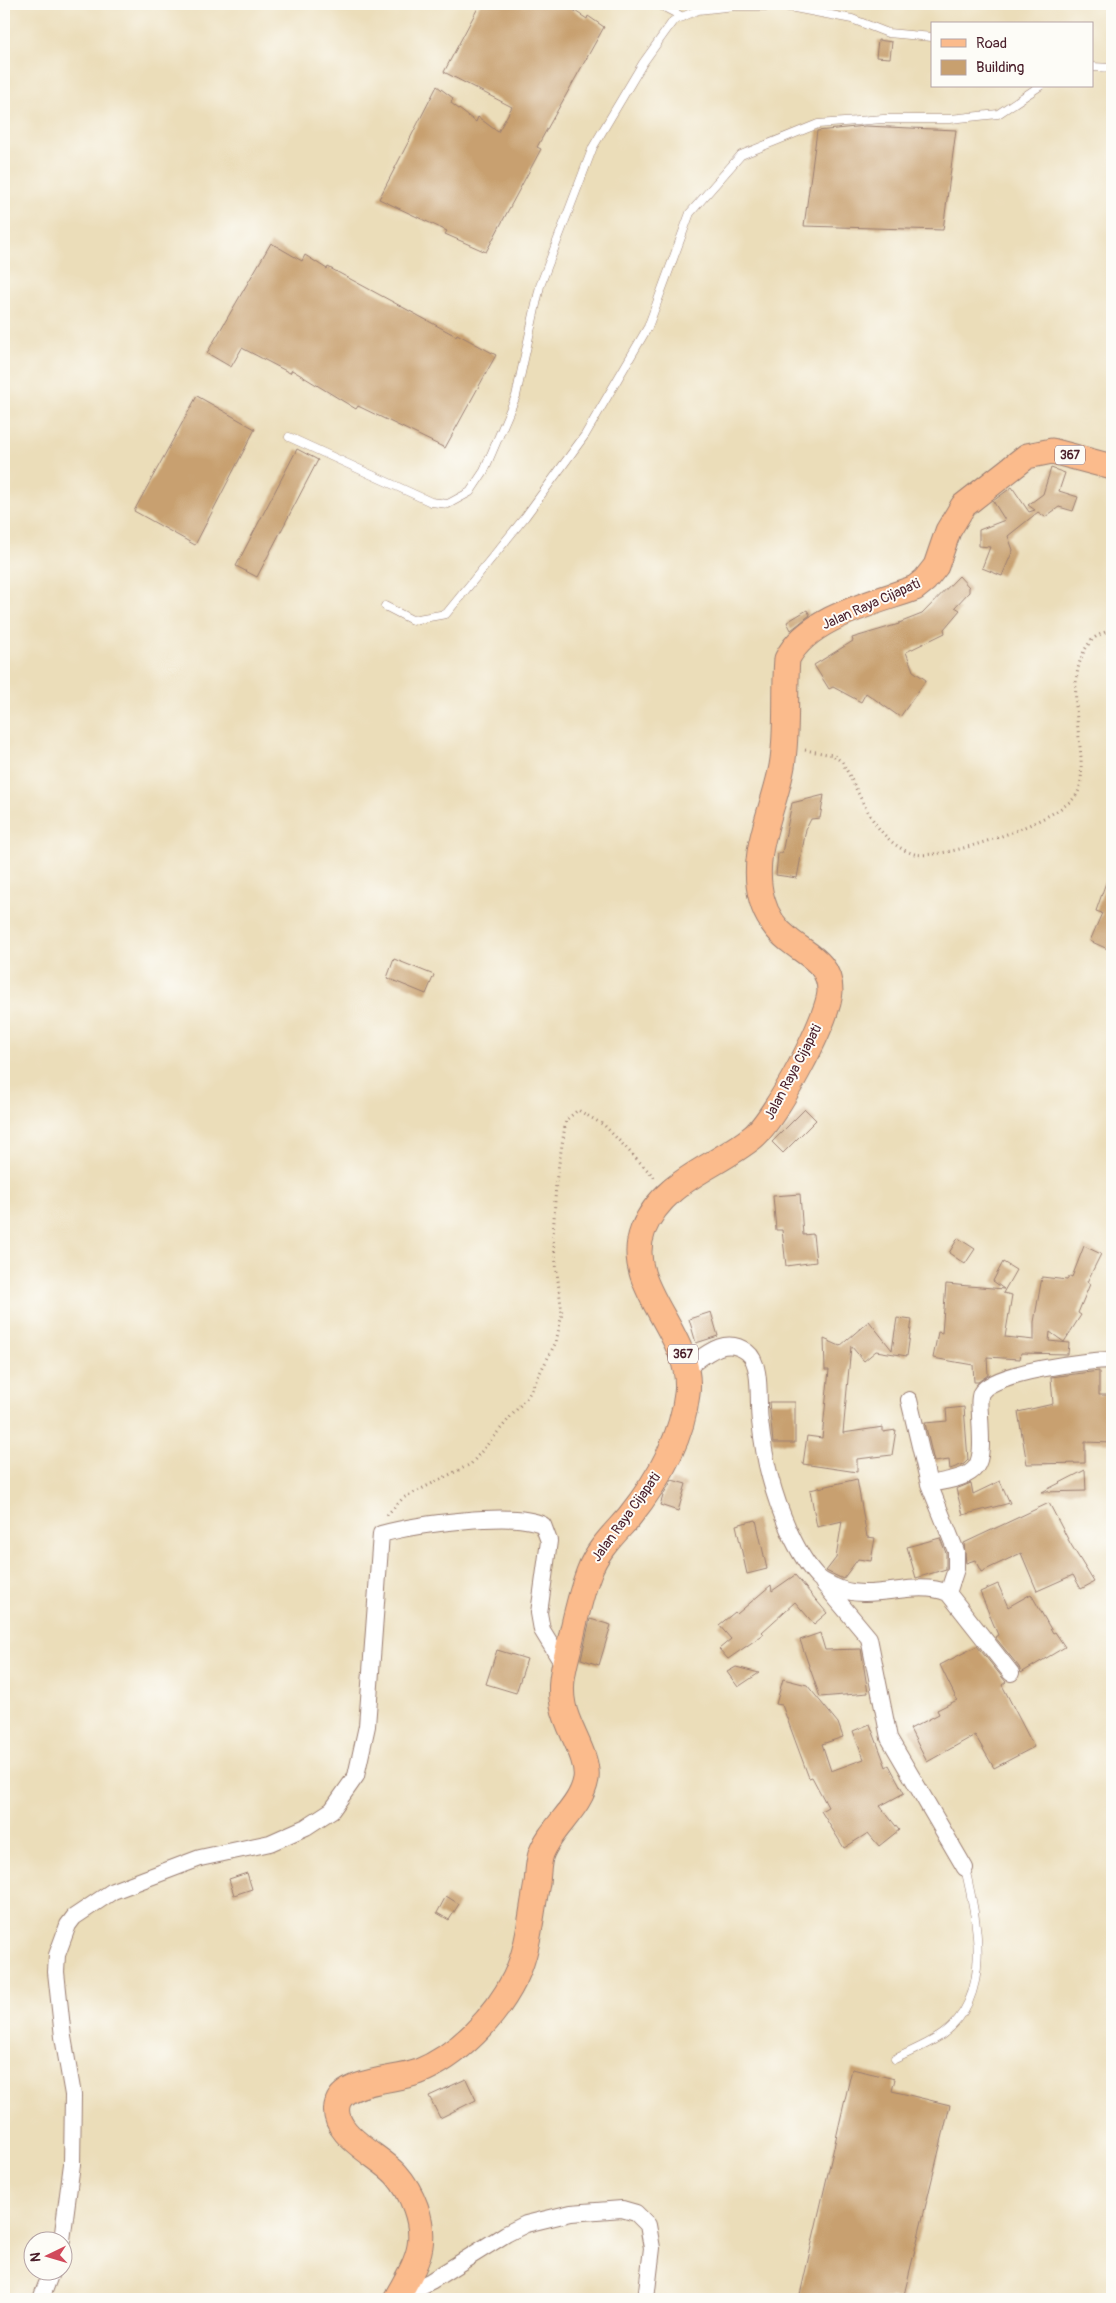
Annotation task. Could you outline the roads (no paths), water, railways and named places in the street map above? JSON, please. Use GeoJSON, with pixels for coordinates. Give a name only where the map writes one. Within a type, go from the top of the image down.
{"type":"FeatureCollection","features":[{"type":"Feature","properties":{"kind":"main road","name":"Jalan Raya Cijapati"},"geometry":{"type":"LineString","coordinates":[[396,2299],[416,2261],[421,2244],[417,2212],[407,2188],[396,2174],[345,2132],[337,2113],[338,2101],[346,2091],[356,2086],[395,2080],[423,2070],[456,2049],[494,2010],[514,1980],[526,1946],[542,1852],[575,1802],[584,1786],[587,1774],[584,1760],[570,1732],[562,1702],[561,1684],[577,1609],[590,1567],[603,1546],[641,1501],[673,1448],[686,1407],[688,1388],[687,1368],[681,1349],[645,1280],[639,1259],[639,1244],[649,1217],[668,1192],[752,1138],[766,1124],[812,1040],[827,1003],[830,990],[823,967],[815,958],[778,931],[762,900],[758,877],[760,854],[781,770],[784,748],[784,684],[787,658],[793,646],[826,622],[852,610],[915,588],[925,580],[936,566],[948,532],[963,506],[1028,456],[1052,451],[1112,467]]}},
{"type":"Feature","properties":{"kind":"street"},"geometry":{"type":"LineString","coordinates":[[687,1368],[715,1348],[734,1345],[748,1353],[755,1365],[758,1384],[759,1419],[770,1477],[785,1522],[805,1559],[832,1596],[848,1611],[869,1638],[889,1738],[965,1868]]}},
{"type":"Feature","properties":{"kind":"street"},"geometry":{"type":"LineString","coordinates":[[929,1484],[961,1478],[973,1471],[981,1452],[979,1402],[981,1394],[986,1387],[1004,1379],[1076,1362],[1112,1360]]}},
{"type":"Feature","properties":{"kind":"street"},"geometry":{"type":"LineString","coordinates":[[910,1400],[929,1484],[957,1558],[956,1569],[948,1594]]}},
{"type":"Feature","properties":{"kind":"street"},"geometry":{"type":"LineString","coordinates":[[63,2230],[72,2164],[73,2095],[63,2037],[56,1972],[57,1955],[68,1925],[74,1917],[113,1891],[200,1858],[270,1843],[306,1827],[332,1810],[356,1776],[367,1726],[381,1534],[422,1524],[507,1518],[534,1520],[543,1525],[550,1542],[539,1622],[564,1666]]}},
{"type":"Feature","properties":{"kind":"street"},"geometry":{"type":"LineString","coordinates":[[820,1579],[844,1591],[864,1594],[911,1589],[940,1590],[948,1594],[1011,1673]]}},
{"type":"Feature","properties":{"kind":"street"},"geometry":{"type":"LineString","coordinates":[[396,2299],[431,2282],[506,2234],[526,2224],[571,2213],[622,2209],[636,2213],[648,2226],[652,2248],[646,2299]]}},
{"type":"Feature","properties":{"kind":"street"},"geometry":{"type":"LineString","coordinates":[[41,2299],[48,2280]]}},
{"type":"Feature","properties":{"kind":"lane"},"geometry":{"type":"LineString","coordinates":[[658,4],[683,17]]}},
{"type":"Feature","properties":{"kind":"lane"},"geometry":{"type":"LineString","coordinates":[[289,437],[431,502],[448,504],[470,492],[484,471],[516,396],[540,286],[593,147],[643,63],[673,21],[698,10],[735,6],[784,6],[852,20],[888,33],[931,37]]}},
{"type":"Feature","properties":{"kind":"lane"},"geometry":{"type":"LineString","coordinates":[[1094,67],[1112,68]]}},
{"type":"Feature","properties":{"kind":"lane"},"geometry":{"type":"LineString","coordinates":[[384,606],[412,620],[446,614],[525,517],[585,435],[648,327],[690,214],[741,155],[818,124],[883,119],[950,120],[998,114],[1037,88]]}},
{"type":"Feature","properties":{"kind":"lane"},"geometry":{"type":"LineString","coordinates":[[896,2059],[944,2033],[968,2007],[979,1964],[974,1903],[965,1868]]}}]}
